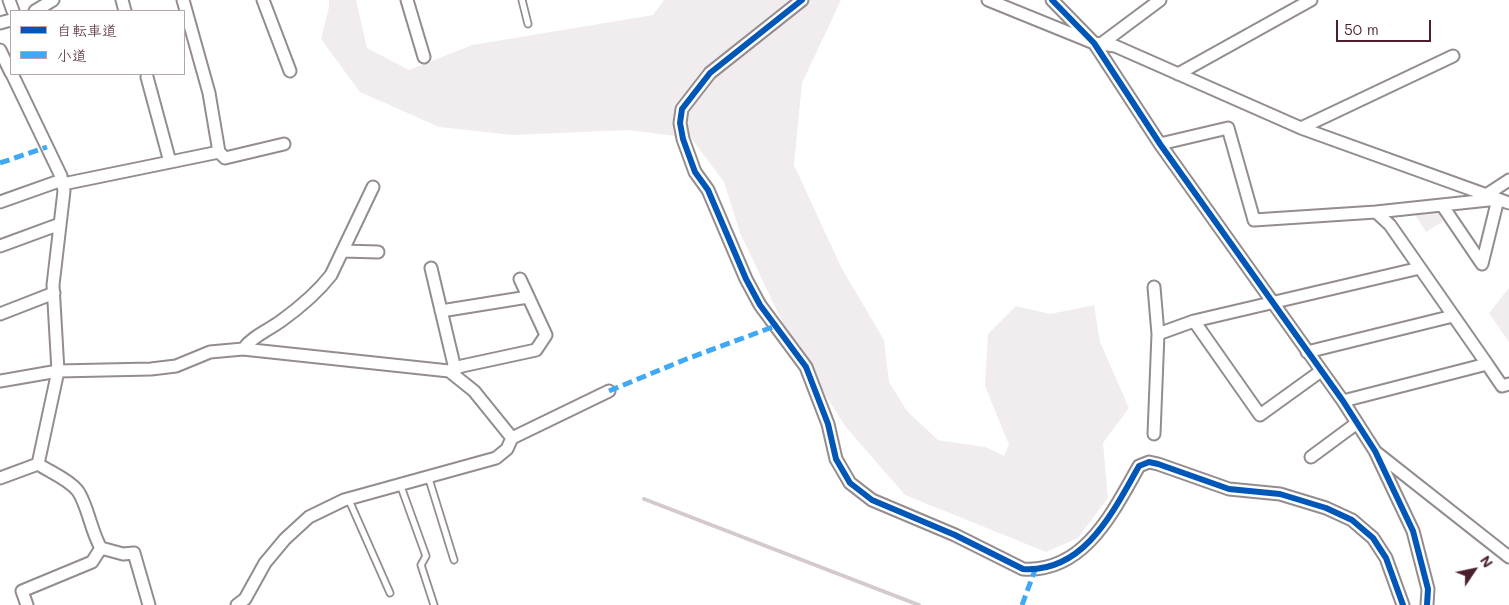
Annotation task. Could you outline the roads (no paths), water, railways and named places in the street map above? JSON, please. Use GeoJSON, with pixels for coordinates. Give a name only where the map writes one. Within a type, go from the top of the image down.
{"type":"FeatureCollection","features":[{"type":"Feature","properties":{"kind":"street"},"geometry":{"type":"LineString","coordinates":[[37,10],[53,0]]}},
{"type":"Feature","properties":{"kind":"street"},"geometry":{"type":"LineString","coordinates":[[183,0],[209,93],[219,152],[225,158],[284,144]]}},
{"type":"Feature","properties":{"kind":"street"},"geometry":{"type":"LineString","coordinates":[[263,0],[290,71]]}},
{"type":"Feature","properties":{"kind":"street"},"geometry":{"type":"LineString","coordinates":[[408,0],[424,57]]}},
{"type":"Feature","properties":{"kind":"street"},"geometry":{"type":"LineString","coordinates":[[802,0],[710,72],[682,109],[680,123],[683,139],[695,172],[708,190],[746,279],[760,304],[806,367],[828,424],[836,459],[850,483],[872,500],[956,535],[1023,569],[1047,569],[1078,553],[1112,514],[1138,466],[1149,462],[1229,489],[1280,494],[1326,508],[1352,520],[1373,538],[1386,558],[1403,605]]}},
{"type":"Feature","properties":{"kind":"street"},"geometry":{"type":"LineString","coordinates":[[988,0],[1098,43],[1115,46],[1301,128],[1504,201]]}},
{"type":"Feature","properties":{"kind":"street"},"geometry":{"type":"LineString","coordinates":[[1052,0],[1098,43],[1160,144],[1343,401],[1375,452],[1413,531],[1428,589],[1427,605]]}},
{"type":"Feature","properties":{"kind":"street"},"geometry":{"type":"LineString","coordinates":[[1098,43],[1160,0]]}},
{"type":"Feature","properties":{"kind":"street"},"geometry":{"type":"LineString","coordinates":[[1178,74],[1311,0]]}},
{"type":"Feature","properties":{"kind":"street"},"geometry":{"type":"LineString","coordinates":[[0,50],[10,71]]}},
{"type":"Feature","properties":{"kind":"street"},"geometry":{"type":"LineString","coordinates":[[1301,128],[1453,56]]}},
{"type":"Feature","properties":{"kind":"street"},"geometry":{"type":"LineString","coordinates":[[12,75],[63,182],[64,191],[54,293],[58,370],[38,464]]}},
{"type":"Feature","properties":{"kind":"street"},"geometry":{"type":"LineString","coordinates":[[147,77],[170,162]]}},
{"type":"Feature","properties":{"kind":"street"},"geometry":{"type":"LineString","coordinates":[[1160,144],[1228,128],[1254,220],[1504,201]]}},
{"type":"Feature","properties":{"kind":"street"},"geometry":{"type":"LineString","coordinates":[[0,202],[63,182],[219,152]]}},
{"type":"Feature","properties":{"kind":"street"},"geometry":{"type":"LineString","coordinates":[[1486,195],[1509,180]]}},
{"type":"Feature","properties":{"kind":"street"},"geometry":{"type":"LineString","coordinates":[[243,349],[249,341],[280,322],[321,288],[330,275],[374,187]]}},
{"type":"Feature","properties":{"kind":"street"},"geometry":{"type":"LineString","coordinates":[[1442,205],[1482,264],[1504,201]]}},
{"type":"Feature","properties":{"kind":"street"},"geometry":{"type":"LineString","coordinates":[[1376,212],[1390,225],[1502,386],[1509,384]]}},
{"type":"Feature","properties":{"kind":"street"},"geometry":{"type":"LineString","coordinates":[[0,246],[60,224]]}},
{"type":"Feature","properties":{"kind":"street"},"geometry":{"type":"LineString","coordinates":[[342,251],[378,252]]}},
{"type":"Feature","properties":{"kind":"street"},"geometry":{"type":"LineString","coordinates":[[432,268],[452,370],[474,391],[512,438]]}},
{"type":"Feature","properties":{"kind":"street"},"geometry":{"type":"LineString","coordinates":[[1158,334],[1194,321],[1420,268]]}},
{"type":"Feature","properties":{"kind":"street"},"geometry":{"type":"LineString","coordinates":[[0,381],[58,370],[151,369],[176,366],[210,352],[243,349],[452,370],[536,350],[546,335],[520,279]]}},
{"type":"Feature","properties":{"kind":"street"},"geometry":{"type":"LineString","coordinates":[[1154,288],[1158,334],[1154,434]]}},
{"type":"Feature","properties":{"kind":"street"},"geometry":{"type":"LineString","coordinates":[[0,314],[54,293]]}},
{"type":"Feature","properties":{"kind":"street"},"geometry":{"type":"LineString","coordinates":[[441,311],[528,297]]}},
{"type":"Feature","properties":{"kind":"street"},"geometry":{"type":"LineString","coordinates":[[1307,352],[1453,316]]}},
{"type":"Feature","properties":{"kind":"street"},"geometry":{"type":"LineString","coordinates":[[1194,321],[1260,415],[1321,371]]}},
{"type":"Feature","properties":{"kind":"street"},"geometry":{"type":"LineString","coordinates":[[1343,401],[1487,364]]}},
{"type":"Feature","properties":{"kind":"street"},"geometry":{"type":"LineString","coordinates":[[237,605],[244,599],[265,563],[285,539],[309,517],[348,498],[496,458],[508,449],[512,438],[609,391]]}},
{"type":"Feature","properties":{"kind":"street"},"geometry":{"type":"LineString","coordinates":[[1310,457],[1357,423]]}},
{"type":"Feature","properties":{"kind":"street"},"geometry":{"type":"LineString","coordinates":[[1375,452],[1509,557]]}},
{"type":"Feature","properties":{"kind":"street"},"geometry":{"type":"LineString","coordinates":[[0,478],[38,464]]}},
{"type":"Feature","properties":{"kind":"street"},"geometry":{"type":"LineString","coordinates":[[38,464],[72,485],[79,492],[91,528],[101,548],[123,554],[134,553],[149,605]]}},
{"type":"Feature","properties":{"kind":"street"},"geometry":{"type":"LineString","coordinates":[[28,605],[22,591],[92,562],[101,548]]}},
{"type":"Feature","properties":{"kind":"lane"},"geometry":{"type":"LineString","coordinates":[[522,0],[528,24]]}},
{"type":"Feature","properties":{"kind":"lane"},"geometry":{"type":"LineString","coordinates":[[428,476],[454,560]]}},
{"type":"Feature","properties":{"kind":"lane"},"geometry":{"type":"LineString","coordinates":[[400,484],[426,556],[421,564],[434,605]]}},
{"type":"Feature","properties":{"kind":"lane"},"geometry":{"type":"LineString","coordinates":[[348,498],[390,593]]}},
{"type":"Feature","properties":{"kind":"waterway"},"geometry":{"type":"LineString","coordinates":[[644,499],[919,605]]}}]}
